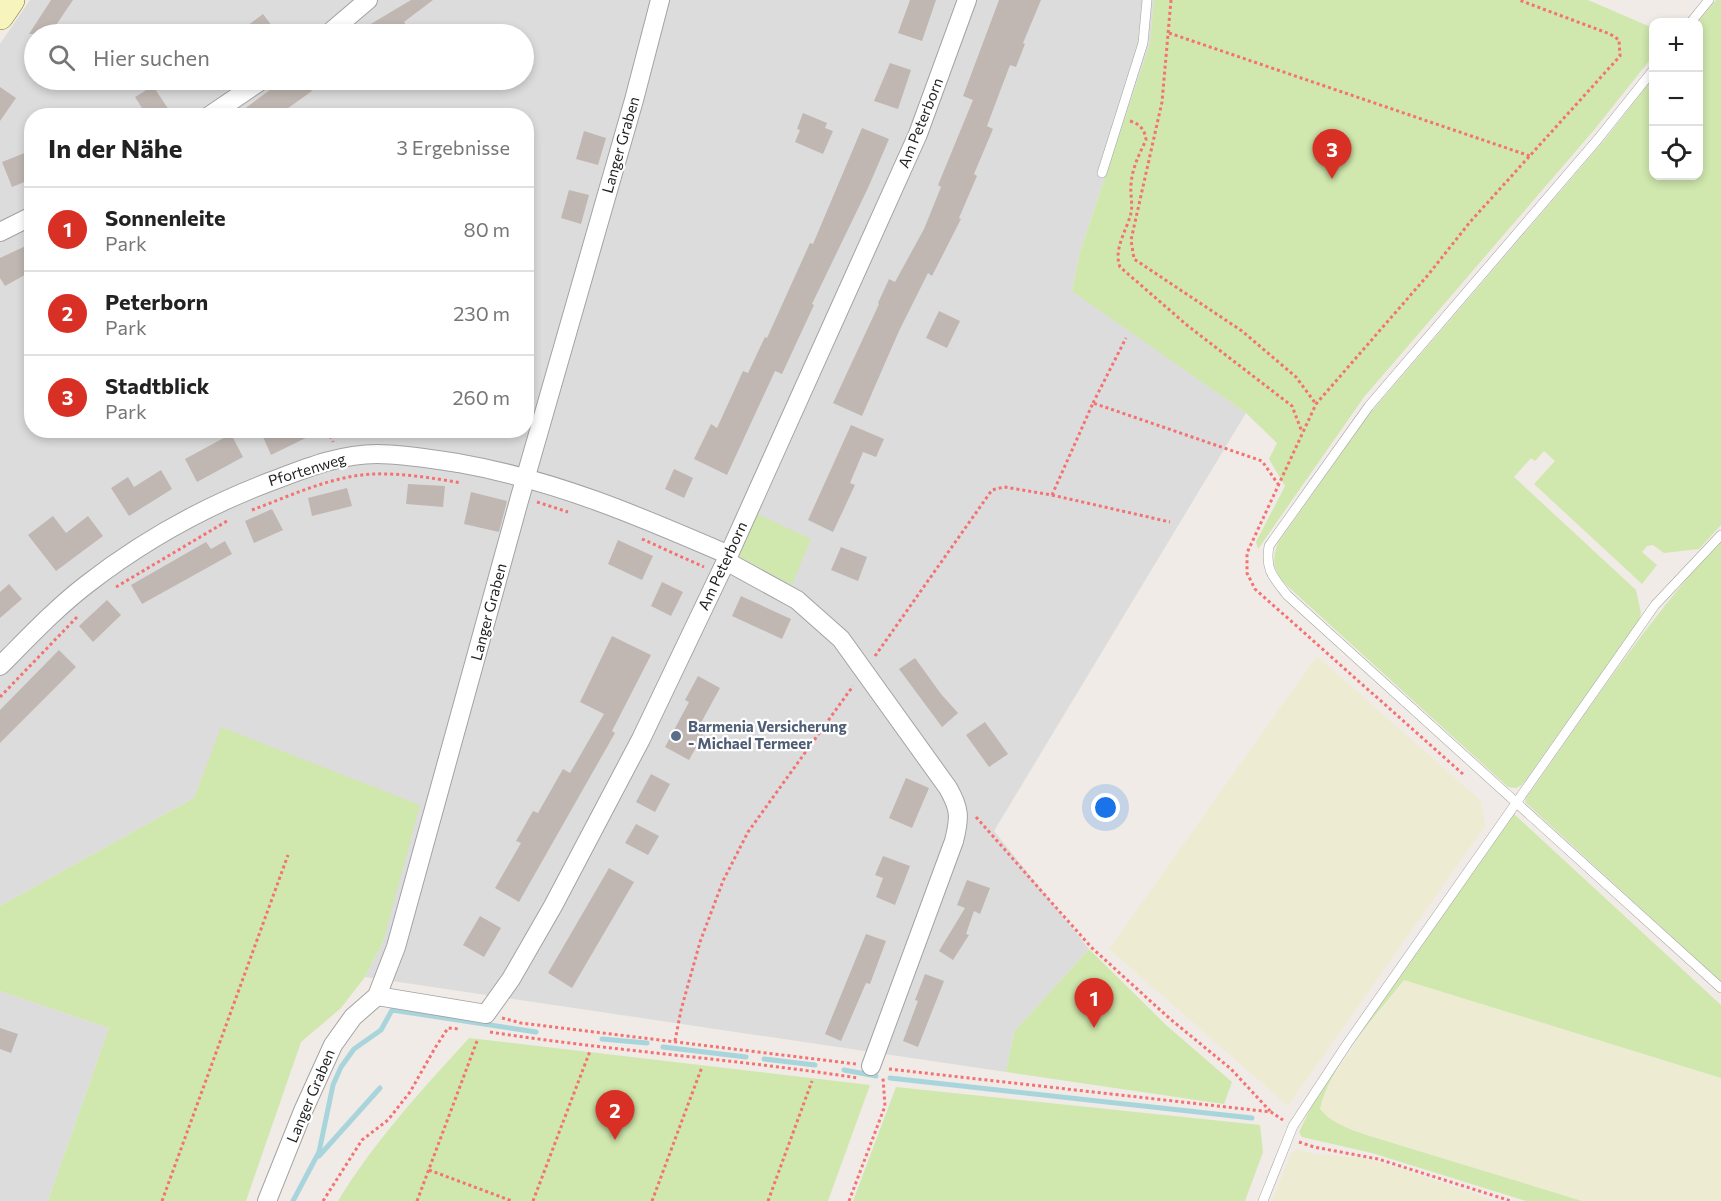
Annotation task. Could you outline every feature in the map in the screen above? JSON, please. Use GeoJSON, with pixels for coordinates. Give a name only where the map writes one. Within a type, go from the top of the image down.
{"type":"FeatureCollection","features":[{"type":"Feature","properties":{"kind":"main road"},"geometry":{"type":"LineString","coordinates":[[0,16],[11,0]]}},
{"type":"Feature","properties":{"kind":"street"},"geometry":{"type":"LineString","coordinates":[[340,24],[368,0]]}},
{"type":"Feature","properties":{"kind":"street","name":"Langer Graben"},"geometry":{"type":"LineString","coordinates":[[267,1201],[333,1044],[353,1017],[377,996],[396,947],[520,497],[634,100],[660,0]]}},
{"type":"Feature","properties":{"kind":"street","name":"Am Peterborn"},"geometry":{"type":"LineString","coordinates":[[488,1023],[641,739],[725,563],[918,134],[967,0]]}},
{"type":"Feature","properties":{"kind":"street"},"geometry":{"type":"LineString","coordinates":[[220,108],[247,90]]}},
{"type":"Feature","properties":{"kind":"street"},"geometry":{"type":"LineString","coordinates":[[0,232],[24,220]]}},
{"type":"Feature","properties":{"kind":"street","name":"Pfortenweg"},"geometry":{"type":"LineString","coordinates":[[0,666],[61,606],[129,553],[235,494],[340,458],[376,454],[421,457],[526,478],[634,514],[797,600],[841,639],[948,788],[957,805]]}},
{"type":"Feature","properties":{"kind":"street"},"geometry":{"type":"LineString","coordinates":[[872,1073],[954,841],[959,820],[957,805]]}},
{"type":"Feature","properties":{"kind":"street"},"geometry":{"type":"LineString","coordinates":[[377,996],[488,1023]]}},
{"type":"Feature","properties":{"kind":"lane"},"geometry":{"type":"LineString","coordinates":[[1102,173],[1143,43],[1147,0]]}},
{"type":"Feature","properties":{"kind":"lane"},"geometry":{"type":"LineString","coordinates":[[1694,18],[1709,0]]}},
{"type":"Feature","properties":{"kind":"lane"},"geometry":{"type":"LineString","coordinates":[[1651,72],[1598,139],[1369,406],[1269,546],[1267,561],[1271,576],[1287,595],[1721,988]]}},
{"type":"Feature","properties":{"kind":"lane"},"geometry":{"type":"LineString","coordinates":[[1263,1201],[1293,1126],[1353,1034],[1656,605],[1721,535]]}},
{"type":"Feature","properties":{"kind":"path"},"geometry":{"type":"LineString","coordinates":[[1171,0],[1162,102],[1131,240],[1134,259],[1242,331],[1296,377],[1316,404]]}},
{"type":"Feature","properties":{"kind":"path"},"geometry":{"type":"LineString","coordinates":[[1309,418],[1316,404],[1428,275],[1470,222],[1620,56],[1619,40],[1610,34],[1520,0]]}},
{"type":"Feature","properties":{"kind":"path"},"geometry":{"type":"LineString","coordinates":[[1169,33],[1530,156]]}},
{"type":"Feature","properties":{"kind":"path"},"geometry":{"type":"LineString","coordinates":[[1120,117],[1138,124],[1143,130],[1146,141],[1135,164],[1130,186],[1132,209],[1119,248],[1117,260],[1120,267],[1143,289],[1214,347],[1292,405],[1302,432]]}},
{"type":"Feature","properties":{"kind":"path"},"geometry":{"type":"LineString","coordinates":[[1052,495],[1093,403],[1126,338]]}},
{"type":"Feature","properties":{"kind":"path"},"geometry":{"type":"LineString","coordinates":[[1093,403],[1262,461],[1278,484]]}},
{"type":"Feature","properties":{"kind":"path"},"geometry":{"type":"LineString","coordinates":[[250,511],[325,483],[373,474],[462,484]]}},
{"type":"Feature","properties":{"kind":"path"},"geometry":{"type":"LineString","coordinates":[[675,1041],[700,942],[723,881],[748,832],[992,490],[1004,487],[1052,495],[1170,522]]}},
{"type":"Feature","properties":{"kind":"path"},"geometry":{"type":"LineString","coordinates":[[520,497],[568,512]]}},
{"type":"Feature","properties":{"kind":"path"},"geometry":{"type":"LineString","coordinates":[[113,588],[229,520]]}},
{"type":"Feature","properties":{"kind":"path"},"geometry":{"type":"LineString","coordinates":[[636,536],[725,563]]}},
{"type":"Feature","properties":{"kind":"path"},"geometry":{"type":"LineString","coordinates":[[0,697],[83,611]]}},
{"type":"Feature","properties":{"kind":"path"},"geometry":{"type":"LineString","coordinates":[[957,805],[966,805],[1091,947],[1169,1018],[1231,1069],[1271,1112],[1293,1126]]}},
{"type":"Feature","properties":{"kind":"path"},"geometry":{"type":"LineString","coordinates":[[162,1201],[288,855]]}},
{"type":"Feature","properties":{"kind":"path"},"geometry":{"type":"LineString","coordinates":[[488,1023],[521,1023],[675,1041],[872,1073],[884,1082]]}},
{"type":"Feature","properties":{"kind":"path"},"geometry":{"type":"LineString","coordinates":[[488,1023],[576,1045],[1271,1112]]}},
{"type":"Feature","properties":{"kind":"path"},"geometry":{"type":"LineString","coordinates":[[323,1201],[362,1140],[388,1120],[411,1092],[448,1028],[469,1030]]}},
{"type":"Feature","properties":{"kind":"path"},"geometry":{"type":"LineString","coordinates":[[417,1201],[477,1041]]}},
{"type":"Feature","properties":{"kind":"path"},"geometry":{"type":"LineString","coordinates":[[533,1201],[590,1051]]}},
{"type":"Feature","properties":{"kind":"path"},"geometry":{"type":"LineString","coordinates":[[652,1201],[702,1067]]}},
{"type":"Feature","properties":{"kind":"path"},"geometry":{"type":"LineString","coordinates":[[872,1073],[884,1082]]}},
{"type":"Feature","properties":{"kind":"path"},"geometry":{"type":"LineString","coordinates":[[768,1201],[812,1081]]}},
{"type":"Feature","properties":{"kind":"path"},"geometry":{"type":"LineString","coordinates":[[849,1201],[885,1106],[884,1082]]}},
{"type":"Feature","properties":{"kind":"path"},"geometry":{"type":"LineString","coordinates":[[1287,1138],[1314,1147],[1378,1159],[1511,1201]]}},
{"type":"Feature","properties":{"kind":"path"},"geometry":{"type":"LineString","coordinates":[[429,1170],[512,1201]]}},
{"type":"Feature","properties":{"kind":"shaded area"},"geometry":{"type":"Polygon","coordinates":[[[30,0],[1154,0],[1150,43],[1080,252],[1072,290],[1246,413],[994,831],[1089,949],[1014,1032],[1006,1072],[365,977],[383,942],[222,727],[194,798],[0,906],[0,44],[30,0]]]}},
{"type":"Feature","properties":{"kind":"shaded area"},"geometry":{"type":"Polygon","coordinates":[[[0,991],[109,1028],[48,1201],[0,1201],[0,991]]]}},
{"type":"Feature","properties":{"kind":"green space"},"geometry":{"type":"Polygon","coordinates":[[[1154,0],[1588,0],[1649,26],[1649,61],[1594,130],[1364,397],[1258,549],[1256,542],[1285,486],[1269,459],[1277,443],[1246,413],[1072,291],[1080,252],[1150,43],[1154,0]]]}},
{"type":"Feature","properties":{"kind":"green space"},"geometry":{"type":"Polygon","coordinates":[[[1716,0],[1721,0],[1721,525],[1699,549],[1664,553],[1653,545],[1647,546],[1642,552],[1657,565],[1642,584],[1534,484],[1555,461],[1544,451],[1535,461],[1531,458],[1514,477],[1636,590],[1641,613],[1639,621],[1522,785],[1516,788],[1508,787],[1283,582],[1275,568],[1276,548],[1366,418],[1607,137],[1649,83],[1649,180],[1703,180],[1701,18],[1716,0]]]}},
{"type":"Feature","properties":{"kind":"green space"},"geometry":{"type":"Polygon","coordinates":[[[757,514],[811,539],[792,585],[738,556],[757,514]]]}},
{"type":"Feature","properties":{"kind":"green space"},"geometry":{"type":"Polygon","coordinates":[[[1721,540],[1721,982],[1525,802],[1596,698],[1644,633],[1721,540]]]}},
{"type":"Feature","properties":{"kind":"green space"},"geometry":{"type":"Polygon","coordinates":[[[1317,656],[1481,801],[1485,826],[1288,1106],[1109,949],[1317,656]]]}},
{"type":"Feature","properties":{"kind":"green space"},"geometry":{"type":"Polygon","coordinates":[[[221,727],[420,805],[383,942],[365,977],[341,1008],[301,1042],[246,1201],[48,1201],[109,1028],[0,991],[0,906],[194,798],[221,727]]]}},
{"type":"Feature","properties":{"kind":"green space"},"geometry":{"type":"Polygon","coordinates":[[[1514,814],[1721,1005],[1721,1078],[1404,980],[1343,1059],[1325,1093],[1320,1109],[1332,1120],[1361,1133],[1582,1201],[1526,1201],[1372,1153],[1302,1137],[1299,1132],[1320,1089],[1468,875],[1514,814]]]}},
{"type":"Feature","properties":{"kind":"green space"},"geometry":{"type":"Polygon","coordinates":[[[1089,949],[1166,1025],[1232,1082],[1224,1104],[1006,1072],[1014,1032],[1089,949]]]}},
{"type":"Feature","properties":{"kind":"green space"},"geometry":{"type":"Polygon","coordinates":[[[1404,980],[1721,1078],[1721,1201],[1582,1201],[1376,1138],[1343,1126],[1327,1117],[1320,1109],[1322,1098],[1334,1075],[1359,1038],[1404,980]]]}},
{"type":"Feature","properties":{"kind":"green space"},"geometry":{"type":"Polygon","coordinates":[[[469,1038],[870,1085],[828,1201],[338,1201],[383,1136],[469,1038]]]}},
{"type":"Feature","properties":{"kind":"green space"},"geometry":{"type":"Polygon","coordinates":[[[896,1087],[1260,1125],[1263,1152],[1245,1201],[853,1201],[896,1087]]]}},
{"type":"Feature","properties":{"kind":"green space"},"geometry":{"type":"Polygon","coordinates":[[[1296,1149],[1315,1154],[1365,1158],[1496,1201],[1272,1201],[1291,1154],[1296,1149]]]}},
{"type":"Feature","properties":{"kind":"building"},"geometry":{"type":"Polygon","coordinates":[[[51,0],[73,0],[57,24],[35,24],[51,0]]]}},
{"type":"Feature","properties":{"kind":"building"},"geometry":{"type":"Polygon","coordinates":[[[411,0],[433,0],[404,22],[405,24],[371,24],[411,0]]]}},
{"type":"Feature","properties":{"kind":"building"},"geometry":{"type":"Polygon","coordinates":[[[910,0],[936,0],[922,41],[898,33],[910,0]]]}},
{"type":"Feature","properties":{"kind":"building"},"geometry":{"type":"Polygon","coordinates":[[[999,0],[1041,0],[1023,43],[1025,44],[1016,67],[1010,65],[987,126],[993,129],[974,174],[977,176],[959,218],[961,219],[932,276],[928,273],[899,331],[862,416],[833,403],[889,279],[895,282],[924,229],[941,187],[938,185],[973,100],[963,96],[999,0]]]}},
{"type":"Feature","properties":{"kind":"building"},"geometry":{"type":"Polygon","coordinates":[[[263,14],[270,24],[250,24],[263,14]]]}},
{"type":"Feature","properties":{"kind":"building"},"geometry":{"type":"Polygon","coordinates":[[[890,63],[911,70],[898,109],[874,101],[890,63]]]}},
{"type":"Feature","properties":{"kind":"building"},"geometry":{"type":"Polygon","coordinates":[[[0,87],[16,98],[0,121],[0,87]]]}},
{"type":"Feature","properties":{"kind":"building"},"geometry":{"type":"Polygon","coordinates":[[[146,90],[156,90],[168,108],[142,108],[135,97],[146,90]]]}},
{"type":"Feature","properties":{"kind":"building"},"geometry":{"type":"Polygon","coordinates":[[[270,90],[312,91],[288,108],[246,108],[270,90]]]}},
{"type":"Feature","properties":{"kind":"building"},"geometry":{"type":"Polygon","coordinates":[[[803,113],[827,123],[825,128],[833,131],[823,154],[795,142],[803,113]]]}},
{"type":"Feature","properties":{"kind":"building"},"geometry":{"type":"Polygon","coordinates":[[[862,128],[889,139],[782,374],[775,371],[727,475],[694,459],[711,424],[717,428],[743,371],[748,373],[765,337],[767,338],[810,243],[813,244],[862,128]]]}},
{"type":"Feature","properties":{"kind":"building"},"geometry":{"type":"Polygon","coordinates":[[[584,131],[606,138],[598,165],[576,159],[584,131]]]}},
{"type":"Feature","properties":{"kind":"building"},"geometry":{"type":"Polygon","coordinates":[[[24,153],[24,182],[12,187],[2,162],[24,153]]]}},
{"type":"Feature","properties":{"kind":"building"},"geometry":{"type":"Polygon","coordinates":[[[569,190],[589,195],[581,224],[561,218],[569,190]]]}},
{"type":"Feature","properties":{"kind":"building"},"geometry":{"type":"Polygon","coordinates":[[[24,247],[24,275],[5,286],[0,278],[0,258],[24,247]]]}},
{"type":"Feature","properties":{"kind":"building"},"geometry":{"type":"Polygon","coordinates":[[[939,311],[960,321],[947,348],[926,338],[939,311]]]}},
{"type":"Feature","properties":{"kind":"building"},"geometry":{"type":"Polygon","coordinates":[[[851,425],[884,439],[876,457],[863,452],[850,483],[855,485],[833,532],[808,520],[851,425]]]}},
{"type":"Feature","properties":{"kind":"building"},"geometry":{"type":"Polygon","coordinates":[[[224,438],[233,438],[243,457],[197,482],[185,459],[224,438]]]}},
{"type":"Feature","properties":{"kind":"building"},"geometry":{"type":"Polygon","coordinates":[[[264,438],[306,438],[271,455],[264,438]]]}},
{"type":"Feature","properties":{"kind":"building"},"geometry":{"type":"Polygon","coordinates":[[[674,469],[693,478],[684,498],[665,489],[674,469]]]}},
{"type":"Feature","properties":{"kind":"building"},"geometry":{"type":"Polygon","coordinates":[[[161,470],[172,489],[129,516],[111,488],[128,477],[134,487],[161,470]]]}},
{"type":"Feature","properties":{"kind":"building"},"geometry":{"type":"Polygon","coordinates":[[[408,484],[445,486],[443,507],[406,504],[408,484]]]}},
{"type":"Feature","properties":{"kind":"building"},"geometry":{"type":"Polygon","coordinates":[[[347,488],[352,506],[312,516],[308,498],[347,488]]]}},
{"type":"Feature","properties":{"kind":"building"},"geometry":{"type":"Polygon","coordinates":[[[471,492],[507,501],[499,532],[464,524],[471,492]]]}},
{"type":"Feature","properties":{"kind":"building"},"geometry":{"type":"Polygon","coordinates":[[[272,509],[283,530],[254,543],[245,521],[272,509]]]}},
{"type":"Feature","properties":{"kind":"building"},"geometry":{"type":"Polygon","coordinates":[[[53,516],[66,533],[88,516],[103,536],[56,571],[28,535],[53,516]]]}},
{"type":"Feature","properties":{"kind":"building"},"geometry":{"type":"Polygon","coordinates":[[[618,540],[653,556],[642,580],[608,564],[618,540]]]}},
{"type":"Feature","properties":{"kind":"building"},"geometry":{"type":"Polygon","coordinates":[[[225,541],[232,554],[142,604],[131,585],[206,542],[211,549],[225,541]]]}},
{"type":"Feature","properties":{"kind":"building"},"geometry":{"type":"Polygon","coordinates":[[[841,547],[867,557],[858,581],[831,570],[841,547]]]}},
{"type":"Feature","properties":{"kind":"building"},"geometry":{"type":"Polygon","coordinates":[[[662,582],[683,592],[671,616],[651,606],[662,582]]]}},
{"type":"Feature","properties":{"kind":"building"},"geometry":{"type":"Polygon","coordinates":[[[9,584],[22,599],[0,618],[0,592],[9,584]]]}},
{"type":"Feature","properties":{"kind":"building"},"geometry":{"type":"Polygon","coordinates":[[[741,596],[791,619],[782,639],[732,616],[741,596]]]}},
{"type":"Feature","properties":{"kind":"building"},"geometry":{"type":"Polygon","coordinates":[[[107,600],[121,615],[93,642],[79,626],[107,600]]]}},
{"type":"Feature","properties":{"kind":"building"},"geometry":{"type":"Polygon","coordinates":[[[612,636],[651,655],[612,731],[615,733],[519,902],[495,888],[521,843],[516,841],[533,811],[538,813],[563,769],[570,773],[604,714],[580,702],[612,636]]]}},
{"type":"Feature","properties":{"kind":"building"},"geometry":{"type":"Polygon","coordinates":[[[59,650],[76,667],[0,743],[0,710],[59,650]]]}},
{"type":"Feature","properties":{"kind":"building"},"geometry":{"type":"Polygon","coordinates":[[[915,658],[958,713],[942,727],[899,669],[915,658]]]}},
{"type":"Feature","properties":{"kind":"building"},"geometry":{"type":"Polygon","coordinates":[[[698,676],[720,688],[697,730],[704,733],[689,760],[665,747],[689,702],[685,700],[698,676]]]}},
{"type":"Feature","properties":{"kind":"building"},"geometry":{"type":"Polygon","coordinates":[[[985,722],[1008,754],[989,767],[966,735],[985,722]]]}},
{"type":"Feature","properties":{"kind":"building"},"geometry":{"type":"Polygon","coordinates":[[[651,774],[670,784],[655,812],[636,802],[651,774]]]}},
{"type":"Feature","properties":{"kind":"building"},"geometry":{"type":"Polygon","coordinates":[[[906,778],[929,788],[912,828],[889,818],[906,778]]]}},
{"type":"Feature","properties":{"kind":"building"},"geometry":{"type":"Polygon","coordinates":[[[636,824],[659,836],[648,855],[625,843],[636,824]]]}},
{"type":"Feature","properties":{"kind":"building"},"geometry":{"type":"Polygon","coordinates":[[[883,856],[910,866],[895,905],[876,897],[883,878],[875,875],[883,856]]]}},
{"type":"Feature","properties":{"kind":"building"},"geometry":{"type":"Polygon","coordinates":[[[609,868],[634,882],[572,988],[548,973],[609,868]]]}},
{"type":"Feature","properties":{"kind":"building"},"geometry":{"type":"Polygon","coordinates":[[[967,880],[990,888],[980,914],[974,911],[966,934],[969,935],[953,960],[939,951],[965,908],[957,905],[967,880]]]}},
{"type":"Feature","properties":{"kind":"building"},"geometry":{"type":"Polygon","coordinates":[[[480,916],[501,928],[484,957],[463,945],[480,916]]]}},
{"type":"Feature","properties":{"kind":"building"},"geometry":{"type":"Polygon","coordinates":[[[866,934],[886,941],[870,984],[866,983],[841,1041],[825,1034],[866,934]]]}},
{"type":"Feature","properties":{"kind":"building"},"geometry":{"type":"Polygon","coordinates":[[[925,974],[944,981],[918,1047],[903,1041],[925,974]]]}},
{"type":"Feature","properties":{"kind":"building"},"geometry":{"type":"Polygon","coordinates":[[[0,1028],[18,1034],[11,1053],[0,1049],[0,1028]]]}},
{"type":"Feature","properties":{"kind":"waterway"},"geometry":{"type":"LineString","coordinates":[[293,1201],[319,1152],[333,1085],[341,1067],[354,1049],[381,1030],[392,1010],[536,1032]]}},
{"type":"Feature","properties":{"kind":"waterway"},"geometry":{"type":"LineString","coordinates":[[602,1039],[647,1043]]}},
{"type":"Feature","properties":{"kind":"waterway"},"geometry":{"type":"LineString","coordinates":[[663,1047],[746,1057]]}},
{"type":"Feature","properties":{"kind":"waterway"},"geometry":{"type":"LineString","coordinates":[[764,1059],[815,1065]]}},
{"type":"Feature","properties":{"kind":"waterway"},"geometry":{"type":"LineString","coordinates":[[844,1070],[876,1076]]}},
{"type":"Feature","properties":{"kind":"waterway"},"geometry":{"type":"LineString","coordinates":[[890,1078],[1252,1118]]}},
{"type":"Feature","properties":{"kind":"waterway"},"geometry":{"type":"LineString","coordinates":[[319,1156],[380,1088]]}},
{"type":"Feature","properties":{"kind":"place","name":"Stadtblick"},"geometry":{"type":"Point","coordinates":[1332,179]}},
{"type":"Feature","properties":{"kind":"place","name":"Barmenia Versicherung - Michael Termeer"},"geometry":{"type":"Point","coordinates":[676,736]}},
{"type":"Feature","properties":{"kind":"place","name":"Sonnenleite"},"geometry":{"type":"Point","coordinates":[1094,1028]}},
{"type":"Feature","properties":{"kind":"place","name":"Peterborn"},"geometry":{"type":"Point","coordinates":[615,1140]}}]}
